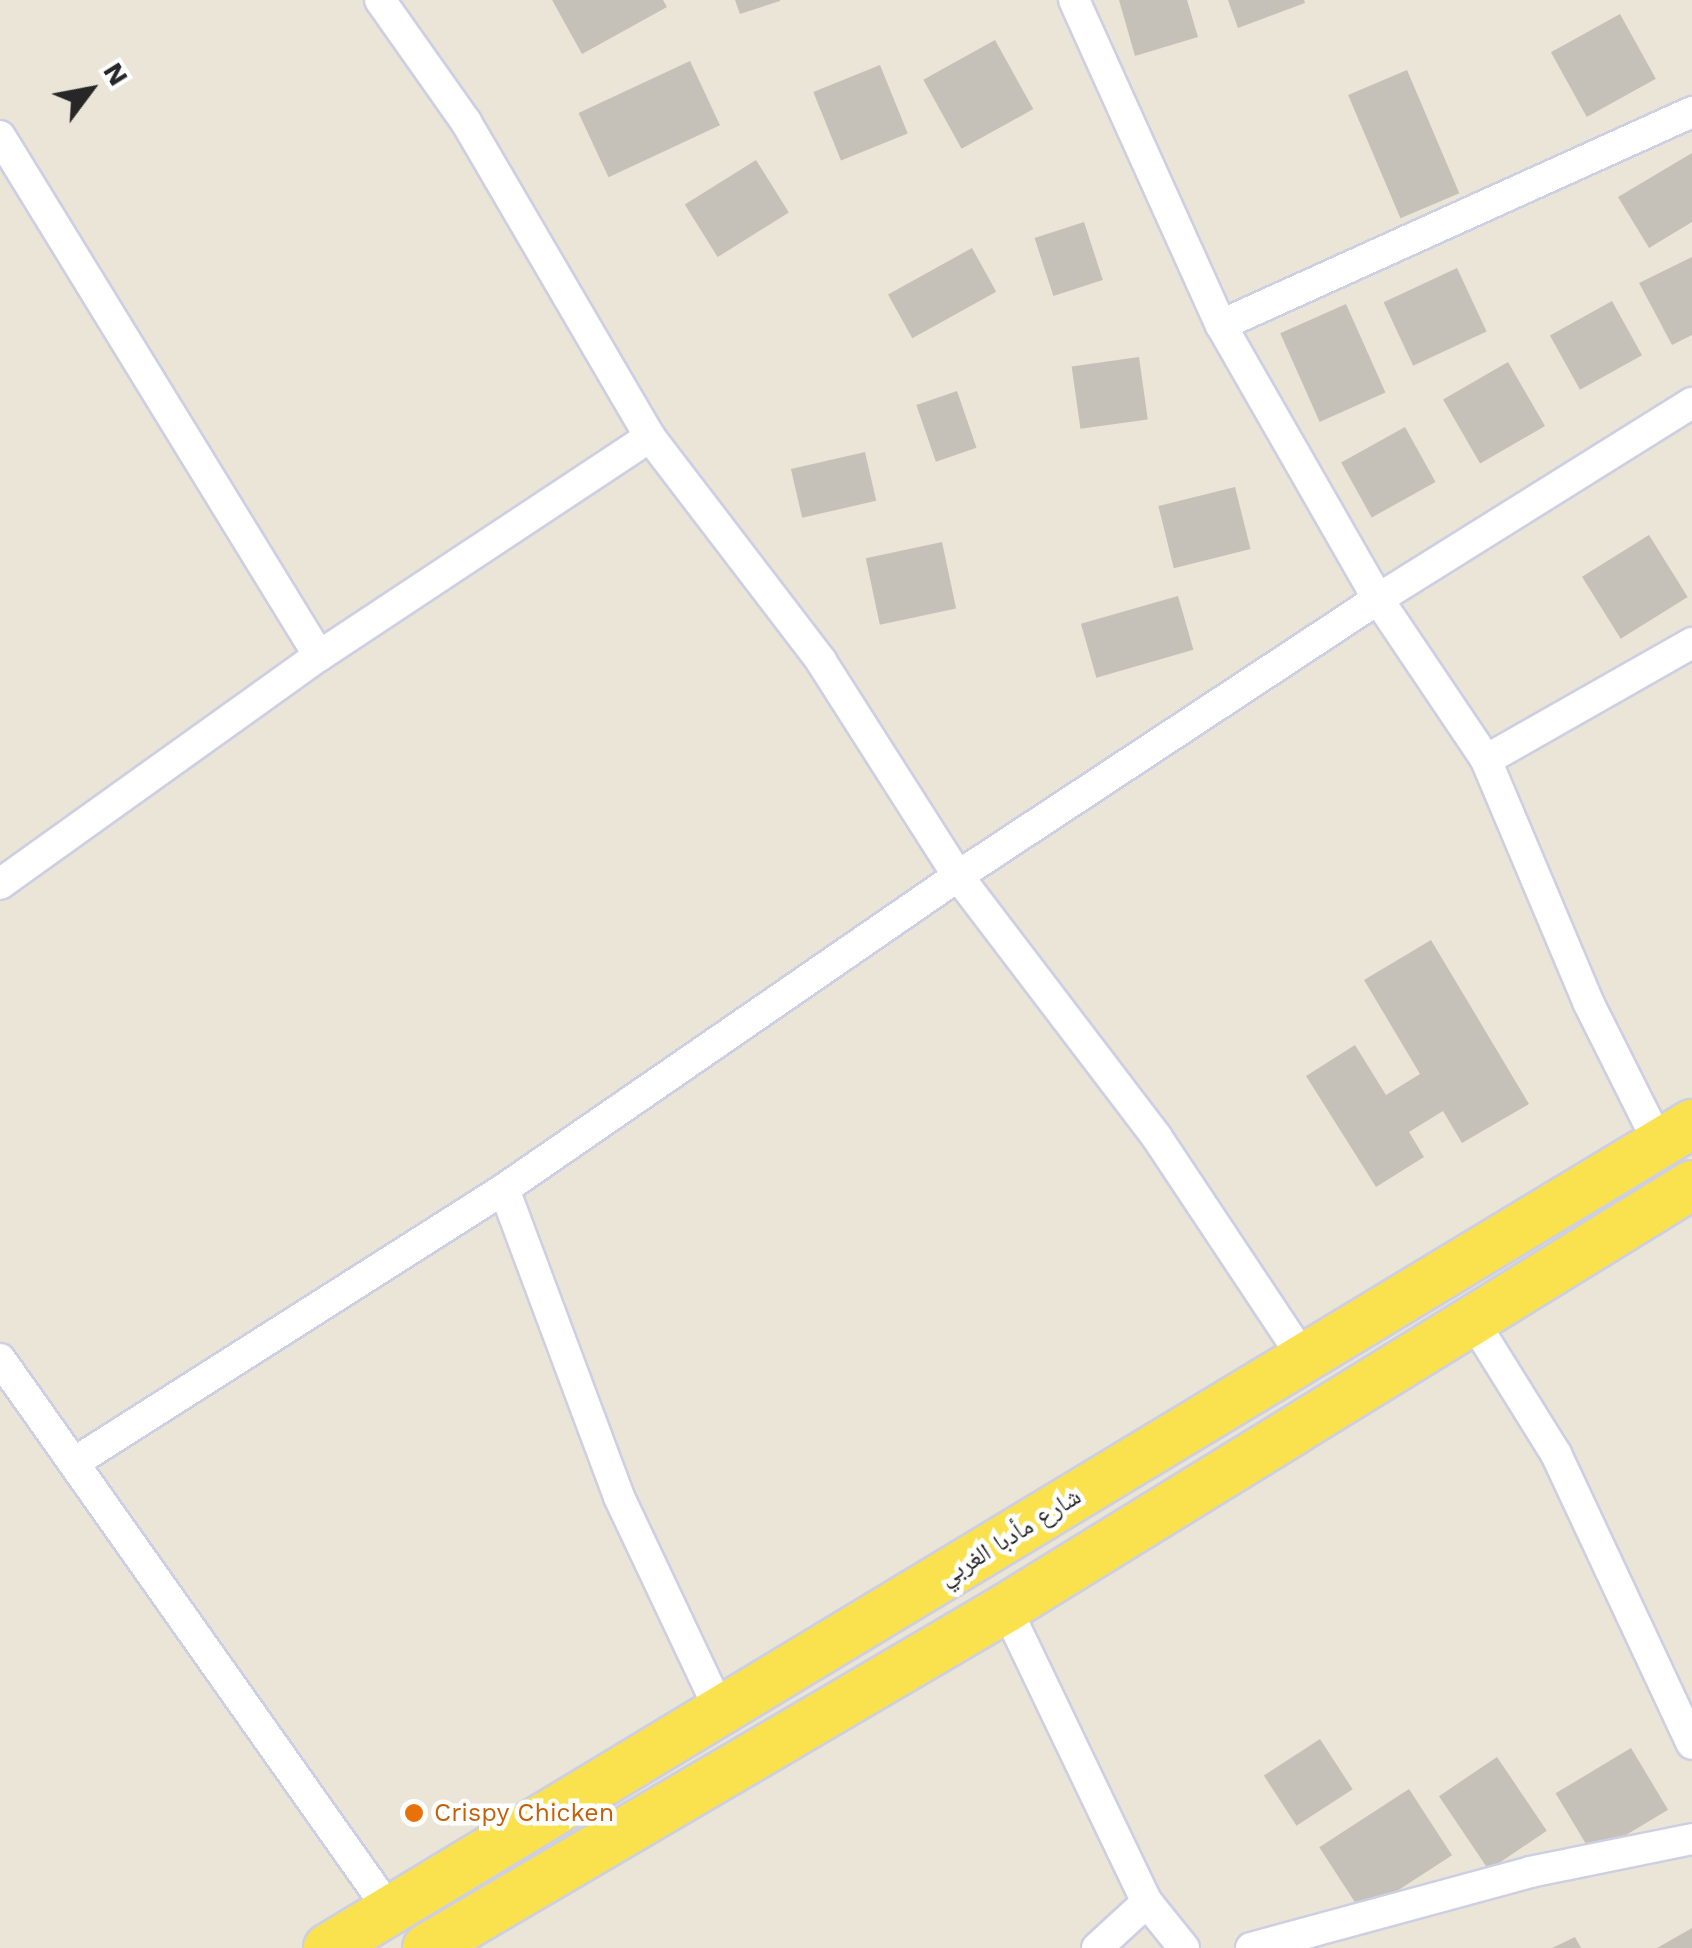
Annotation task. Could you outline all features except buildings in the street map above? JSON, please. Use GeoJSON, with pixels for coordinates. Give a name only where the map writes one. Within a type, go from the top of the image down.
{"type":"FeatureCollection","features":[{"type":"Feature","properties":{"kind":"main road","name":"شارع مأدبا الغربي"},"geometry":{"type":"LineString","coordinates":[[328,1948],[388,1908],[721,1713],[1302,1356],[1675,1134]]}},
{"type":"Feature","properties":{"kind":"main road"},"geometry":{"type":"LineString","coordinates":[[427,1948],[1006,1608],[1692,1185]]}},
{"type":"Feature","properties":{"kind":"street"},"geometry":{"type":"LineString","coordinates":[[380,0],[466,122],[650,437],[821,661],[958,876],[1156,1136],[1302,1356]]}},
{"type":"Feature","properties":{"kind":"street"},"geometry":{"type":"LineString","coordinates":[[1074,0],[1221,325],[1378,599],[1486,760],[1588,1002],[1675,1134]]}},
{"type":"Feature","properties":{"kind":"street"},"geometry":{"type":"LineString","coordinates":[[1221,325],[1692,112]]}},
{"type":"Feature","properties":{"kind":"street"},"geometry":{"type":"LineString","coordinates":[[0,136],[319,656]]}},
{"type":"Feature","properties":{"kind":"street"},"geometry":{"type":"LineString","coordinates":[[74,1462],[504,1189],[958,876],[1378,599],[1692,403]]}},
{"type":"Feature","properties":{"kind":"street"},"geometry":{"type":"LineString","coordinates":[[0,884],[319,656],[650,437]]}},
{"type":"Feature","properties":{"kind":"street"},"geometry":{"type":"LineString","coordinates":[[1486,760],[1692,643]]}},
{"type":"Feature","properties":{"kind":"street"},"geometry":{"type":"LineString","coordinates":[[504,1189],[627,1514],[721,1713]]}},
{"type":"Feature","properties":{"kind":"street"},"geometry":{"type":"LineString","coordinates":[[1472,1319],[1556,1454],[1692,1744]]}},
{"type":"Feature","properties":{"kind":"street"},"geometry":{"type":"LineString","coordinates":[[0,1359],[388,1908]]}},
{"type":"Feature","properties":{"kind":"street"},"geometry":{"type":"LineString","coordinates":[[1006,1608],[1148,1902],[1184,1948]]}},
{"type":"Feature","properties":{"kind":"street"},"geometry":{"type":"LineString","coordinates":[[1251,1948],[1530,1872],[1692,1839]]}},
{"type":"Feature","properties":{"kind":"street"},"geometry":{"type":"LineString","coordinates":[[1096,1948],[1148,1902]]}},
{"type":"Feature","properties":{"kind":"place","name":"Crispy Chicken"},"geometry":{"type":"Point","coordinates":[414,1813]}}]}
